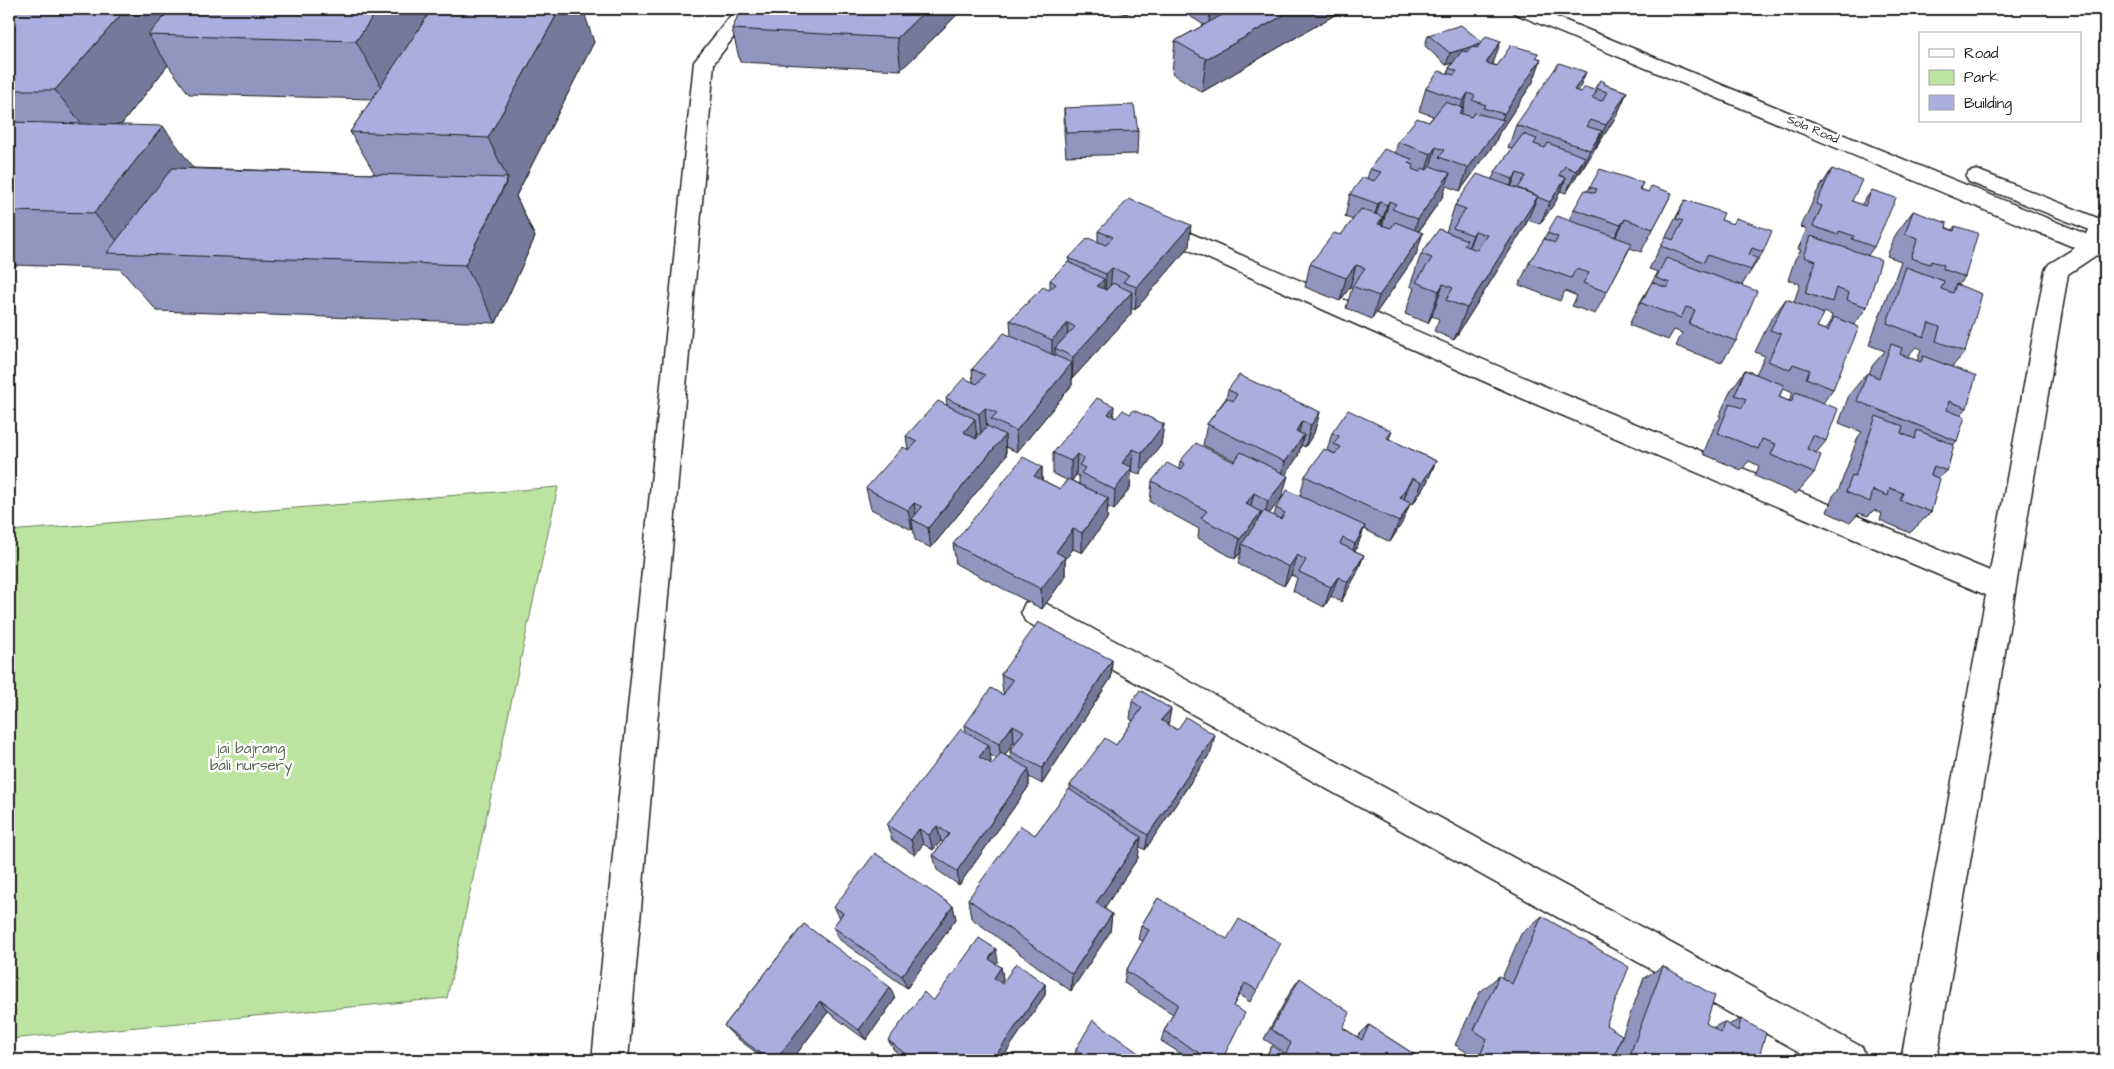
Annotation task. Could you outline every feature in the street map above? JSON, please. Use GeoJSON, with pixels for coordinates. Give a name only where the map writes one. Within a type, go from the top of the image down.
{"type":"FeatureCollection","features":[{"type":"Feature","properties":{"kind":"street"},"geometry":{"type":"LineString","coordinates":[[610,1060],[704,62],[746,9]]}},
{"type":"Feature","properties":{"kind":"street","name":"Sola Road"},"geometry":{"type":"LineString","coordinates":[[1521,9],[2101,238]]}},
{"type":"Feature","properties":{"kind":"street","name":"Sola Road"},"geometry":{"type":"LineString","coordinates":[[1564,9],[1907,149]]}},
{"type":"Feature","properties":{"kind":"street"},"geometry":{"type":"LineString","coordinates":[[1926,1057],[2002,589],[2057,270],[2101,238],[1962,171]]}},
{"type":"Feature","properties":{"kind":"street"},"geometry":{"type":"LineString","coordinates":[[1168,232],[1528,390],[2002,589]]}},
{"type":"Feature","properties":{"kind":"street"},"geometry":{"type":"LineString","coordinates":[[1035,612],[1849,1060]]}},
{"type":"Feature","properties":{"kind":"green space","name":"jai bajrang bali nursery"},"geometry":{"type":"Polygon","coordinates":[[[558,487],[447,998],[9,1039],[9,531],[558,487]]]}},
{"type":"Feature","properties":{"kind":"building"},"geometry":{"type":"Polygon","coordinates":[[[9,9],[126,9],[55,90],[9,90],[9,9]]]}},
{"type":"Feature","properties":{"kind":"building"},"geometry":{"type":"Polygon","coordinates":[[[171,9],[378,9],[356,41],[148,35],[171,9]]]}},
{"type":"Feature","properties":{"kind":"building"},"geometry":{"type":"Polygon","coordinates":[[[432,9],[560,9],[488,138],[350,132],[432,9]]]}},
{"type":"Feature","properties":{"kind":"building"},"geometry":{"type":"Polygon","coordinates":[[[741,9],[927,9],[897,38],[732,29],[741,9]]]}},
{"type":"Feature","properties":{"kind":"building"},"geometry":{"type":"Polygon","coordinates":[[[1233,9],[1295,9],[1206,59],[1175,41],[1233,9]]]}},
{"type":"Feature","properties":{"kind":"building"},"geometry":{"type":"Polygon","coordinates":[[[1461,25],[1482,42],[1450,53],[1428,35],[1461,25]]]}},
{"type":"Feature","properties":{"kind":"building"},"geometry":{"type":"Polygon","coordinates":[[[1486,36],[1501,41],[1486,63],[1497,66],[1511,45],[1538,53],[1536,57],[1541,59],[1504,114],[1483,108],[1486,105],[1472,100],[1475,96],[1468,93],[1463,101],[1426,88],[1439,71],[1454,75],[1457,71],[1449,68],[1462,51],[1468,52],[1472,47],[1477,48],[1486,36]]]}},
{"type":"Feature","properties":{"kind":"building"},"geometry":{"type":"Polygon","coordinates":[[[1559,63],[1586,72],[1574,90],[1581,92],[1585,87],[1597,91],[1592,98],[1602,101],[1607,92],[1595,88],[1600,80],[1605,82],[1604,84],[1627,92],[1606,125],[1590,120],[1586,126],[1602,131],[1590,150],[1516,125],[1559,63]]]}},
{"type":"Feature","properties":{"kind":"building"},"geometry":{"type":"Polygon","coordinates":[[[1445,102],[1463,108],[1459,113],[1471,117],[1474,113],[1504,120],[1468,168],[1439,157],[1445,150],[1436,147],[1431,154],[1398,142],[1417,118],[1429,122],[1445,102]]]}},
{"type":"Feature","properties":{"kind":"building"},"geometry":{"type":"Polygon","coordinates":[[[1134,105],[1138,131],[1066,133],[1064,108],[1134,105]]]}},
{"type":"Feature","properties":{"kind":"building"},"geometry":{"type":"Polygon","coordinates":[[[9,122],[163,126],[94,213],[9,211],[9,122]]]}},
{"type":"Feature","properties":{"kind":"building"},"geometry":{"type":"Polygon","coordinates":[[[1523,134],[1537,139],[1534,144],[1545,148],[1548,143],[1585,157],[1576,171],[1565,166],[1559,175],[1566,178],[1550,202],[1518,188],[1526,176],[1517,173],[1513,179],[1495,172],[1523,134]]]}},
{"type":"Feature","properties":{"kind":"building"},"geometry":{"type":"Polygon","coordinates":[[[1384,149],[1412,159],[1408,163],[1414,165],[1412,169],[1420,172],[1422,168],[1427,170],[1430,166],[1450,173],[1418,219],[1392,209],[1396,204],[1389,201],[1387,205],[1380,202],[1378,204],[1350,194],[1363,177],[1374,181],[1381,172],[1370,169],[1384,149]]]}},
{"type":"Feature","properties":{"kind":"building"},"geometry":{"type":"Polygon","coordinates":[[[172,168],[508,178],[465,265],[107,253],[172,168]]]}},
{"type":"Feature","properties":{"kind":"building"},"geometry":{"type":"Polygon","coordinates":[[[1600,169],[1643,183],[1639,189],[1648,192],[1651,186],[1672,193],[1653,229],[1625,219],[1621,225],[1574,209],[1585,190],[1595,193],[1597,189],[1590,187],[1600,169]]]}},
{"type":"Feature","properties":{"kind":"building"},"geometry":{"type":"Polygon","coordinates":[[[1832,169],[1862,180],[1852,201],[1865,206],[1872,190],[1896,198],[1874,247],[1852,239],[1854,236],[1839,231],[1838,235],[1813,226],[1822,206],[1816,204],[1832,169]]]}},
{"type":"Feature","properties":{"kind":"building"},"geometry":{"type":"Polygon","coordinates":[[[1477,174],[1538,196],[1467,308],[1446,300],[1453,288],[1443,284],[1439,291],[1416,282],[1432,258],[1421,254],[1439,229],[1467,240],[1464,245],[1477,250],[1487,235],[1475,231],[1473,235],[1453,228],[1466,209],[1455,205],[1477,174]]]}},
{"type":"Feature","properties":{"kind":"building"},"geometry":{"type":"Polygon","coordinates":[[[1129,199],[1191,225],[1137,287],[1123,282],[1129,275],[1112,268],[1106,274],[1069,258],[1088,238],[1106,245],[1113,237],[1098,231],[1129,199]]]}},
{"type":"Feature","properties":{"kind":"building"},"geometry":{"type":"Polygon","coordinates":[[[1685,200],[1724,213],[1721,220],[1733,224],[1736,218],[1772,231],[1763,252],[1752,248],[1749,255],[1757,258],[1751,270],[1707,255],[1704,262],[1661,246],[1666,237],[1673,240],[1683,221],[1676,219],[1685,200]]]}},
{"type":"Feature","properties":{"kind":"building"},"geometry":{"type":"Polygon","coordinates":[[[1361,209],[1383,217],[1378,224],[1391,228],[1395,222],[1423,233],[1379,296],[1352,286],[1365,268],[1356,265],[1346,278],[1310,264],[1334,233],[1341,235],[1361,209]]]}},
{"type":"Feature","properties":{"kind":"building"},"geometry":{"type":"Polygon","coordinates":[[[1913,211],[1947,223],[1946,228],[1954,231],[1955,226],[1978,233],[1965,277],[1943,269],[1944,265],[1931,261],[1930,264],[1911,258],[1918,238],[1905,234],[1913,211]]]}},
{"type":"Feature","properties":{"kind":"building"},"geometry":{"type":"Polygon","coordinates":[[[1557,216],[1632,243],[1607,292],[1583,283],[1589,273],[1576,269],[1571,278],[1529,263],[1544,239],[1555,243],[1558,237],[1547,233],[1557,216]]]}},
{"type":"Feature","properties":{"kind":"building"},"geometry":{"type":"Polygon","coordinates":[[[1811,236],[1881,260],[1867,307],[1847,300],[1849,293],[1836,288],[1832,302],[1805,293],[1816,261],[1804,257],[1811,236]]]}},
{"type":"Feature","properties":{"kind":"building"},"geometry":{"type":"Polygon","coordinates":[[[1666,258],[1757,291],[1736,341],[1689,324],[1695,310],[1686,307],[1681,318],[1641,303],[1652,282],[1667,288],[1670,283],[1656,278],[1666,258]]]}},
{"type":"Feature","properties":{"kind":"building"},"geometry":{"type":"Polygon","coordinates":[[[1068,262],[1104,279],[1097,286],[1106,290],[1113,283],[1132,292],[1073,357],[1055,348],[1075,327],[1068,323],[1052,340],[1010,320],[1043,287],[1049,290],[1056,284],[1050,280],[1068,262]]]}},
{"type":"Feature","properties":{"kind":"building"},"geometry":{"type":"Polygon","coordinates":[[[1906,267],[1944,281],[1941,289],[1953,293],[1956,284],[1982,294],[1965,352],[1936,341],[1940,327],[1929,323],[1924,337],[1887,323],[1906,267]]]}},
{"type":"Feature","properties":{"kind":"building"},"geometry":{"type":"Polygon","coordinates":[[[1786,299],[1824,314],[1817,327],[1828,331],[1834,317],[1859,327],[1833,389],[1806,378],[1810,370],[1793,364],[1790,370],[1768,361],[1781,334],[1770,330],[1786,299]]]}},
{"type":"Feature","properties":{"kind":"building"},"geometry":{"type":"Polygon","coordinates":[[[1004,333],[1072,363],[1016,431],[991,419],[997,413],[985,408],[979,414],[946,398],[964,378],[977,384],[985,375],[972,369],[1004,333]]]}},
{"type":"Feature","properties":{"kind":"building"},"geometry":{"type":"Polygon","coordinates":[[[1891,344],[1902,348],[1900,354],[1921,362],[1923,356],[1976,376],[1967,408],[1949,401],[1947,410],[1965,417],[1957,441],[1857,401],[1867,373],[1879,378],[1891,344]]]}},
{"type":"Feature","properties":{"kind":"building"},"geometry":{"type":"Polygon","coordinates":[[[1745,370],[1784,385],[1779,397],[1791,402],[1796,392],[1838,409],[1826,441],[1813,435],[1807,449],[1821,455],[1814,473],[1771,455],[1776,444],[1762,439],[1758,449],[1718,433],[1730,403],[1742,408],[1746,399],[1735,395],[1745,370]]]}},
{"type":"Feature","properties":{"kind":"building"},"geometry":{"type":"Polygon","coordinates":[[[1239,375],[1320,412],[1311,425],[1302,421],[1296,431],[1304,435],[1285,462],[1207,424],[1227,398],[1233,401],[1237,394],[1228,390],[1239,375]]]}},
{"type":"Feature","properties":{"kind":"building"},"geometry":{"type":"Polygon","coordinates":[[[1097,398],[1114,406],[1108,414],[1116,418],[1123,410],[1130,414],[1133,410],[1164,424],[1142,453],[1133,449],[1122,463],[1132,467],[1115,490],[1081,473],[1085,468],[1079,465],[1084,458],[1077,454],[1071,461],[1053,453],[1097,398]]]}},
{"type":"Feature","properties":{"kind":"building"},"geometry":{"type":"Polygon","coordinates":[[[938,401],[975,419],[964,432],[976,439],[987,426],[1005,435],[928,528],[912,519],[922,507],[914,503],[908,510],[866,488],[903,447],[909,450],[917,442],[906,436],[938,401]]]}},
{"type":"Feature","properties":{"kind":"building"},"geometry":{"type":"Polygon","coordinates":[[[1348,410],[1392,431],[1387,438],[1436,461],[1422,483],[1412,478],[1400,498],[1411,502],[1399,522],[1305,476],[1324,449],[1335,454],[1341,447],[1334,444],[1339,436],[1332,433],[1348,410]]]}},
{"type":"Feature","properties":{"kind":"building"},"geometry":{"type":"Polygon","coordinates":[[[1876,416],[1903,426],[1901,433],[1915,439],[1917,430],[1954,445],[1947,471],[1934,466],[1931,475],[1940,479],[1931,512],[1900,500],[1903,493],[1890,488],[1888,496],[1873,490],[1870,502],[1846,492],[1852,475],[1855,476],[1876,416]]]}},
{"type":"Feature","properties":{"kind":"building"},"geometry":{"type":"Polygon","coordinates":[[[1196,443],[1234,462],[1241,452],[1288,476],[1268,501],[1254,493],[1246,504],[1261,512],[1240,539],[1201,518],[1207,511],[1152,481],[1167,463],[1181,470],[1185,464],[1180,461],[1196,443]]]}},
{"type":"Feature","properties":{"kind":"building"},"geometry":{"type":"Polygon","coordinates":[[[1023,457],[1042,467],[1034,476],[1060,489],[1068,479],[1108,498],[1082,533],[1073,529],[1056,552],[1065,557],[1041,589],[953,544],[1023,457]]]}},
{"type":"Feature","properties":{"kind":"building"},"geometry":{"type":"Polygon","coordinates":[[[1287,490],[1365,526],[1355,544],[1343,538],[1340,544],[1364,555],[1348,582],[1338,577],[1331,587],[1299,572],[1306,560],[1297,555],[1289,567],[1242,544],[1264,511],[1281,519],[1285,513],[1276,508],[1287,490]]]}},
{"type":"Feature","properties":{"kind":"building"},"geometry":{"type":"Polygon","coordinates":[[[1038,622],[1112,660],[1042,768],[1010,751],[1024,731],[1013,725],[999,744],[965,725],[991,688],[1003,695],[1013,680],[1001,674],[1038,622]]]}},
{"type":"Feature","properties":{"kind":"building"},"geometry":{"type":"Polygon","coordinates":[[[1140,690],[1171,709],[1161,720],[1177,730],[1186,717],[1215,735],[1148,835],[1070,785],[1105,738],[1116,745],[1142,708],[1132,701],[1140,690]]]}},
{"type":"Feature","properties":{"kind":"building"},"geometry":{"type":"Polygon","coordinates":[[[961,729],[989,745],[979,757],[992,764],[1001,753],[1029,769],[957,871],[933,855],[949,834],[937,826],[929,835],[919,829],[911,840],[887,825],[961,729]]]}},
{"type":"Feature","properties":{"kind":"building"},"geometry":{"type":"Polygon","coordinates":[[[1069,789],[1141,837],[1096,903],[1112,914],[1072,974],[968,899],[1021,826],[1035,835],[1069,789]]]}},
{"type":"Feature","properties":{"kind":"building"},"geometry":{"type":"Polygon","coordinates":[[[875,853],[953,906],[902,976],[833,927],[843,913],[834,907],[875,853]]]}},
{"type":"Feature","properties":{"kind":"building"},"geometry":{"type":"Polygon","coordinates":[[[1158,898],[1227,939],[1239,919],[1281,943],[1257,990],[1245,983],[1233,1006],[1245,1013],[1222,1060],[1210,1060],[1164,1031],[1178,1004],[1126,971],[1149,930],[1141,926],[1158,898]]]}},
{"type":"Feature","properties":{"kind":"building"},"geometry":{"type":"Polygon","coordinates":[[[1542,916],[1629,967],[1606,1025],[1622,1035],[1613,1060],[1478,1060],[1487,1039],[1474,1030],[1499,976],[1512,984],[1542,916]]]}},
{"type":"Feature","properties":{"kind":"building"},"geometry":{"type":"Polygon","coordinates":[[[804,924],[890,987],[859,1030],[820,1001],[776,1060],[769,1060],[724,1026],[804,924]]]}},
{"type":"Feature","properties":{"kind":"building"},"geometry":{"type":"Polygon","coordinates":[[[979,938],[996,949],[989,959],[1001,967],[994,978],[1002,984],[1016,963],[1045,984],[994,1058],[998,1060],[937,1060],[934,1058],[933,1060],[913,1060],[888,1040],[924,992],[933,1001],[979,938]]]}},
{"type":"Feature","properties":{"kind":"building"},"geometry":{"type":"Polygon","coordinates":[[[1663,966],[1715,996],[1706,1023],[1721,1033],[1724,1022],[1738,1031],[1741,1019],[1766,1033],[1758,1060],[1628,1060],[1663,966]]]}},
{"type":"Feature","properties":{"kind":"building"},"geometry":{"type":"Polygon","coordinates":[[[1300,978],[1350,1013],[1343,1028],[1362,1040],[1369,1025],[1423,1060],[1264,1060],[1272,1046],[1285,1055],[1291,1043],[1271,1029],[1300,978]]]}},
{"type":"Feature","properties":{"kind":"building"},"geometry":{"type":"Polygon","coordinates":[[[1093,1020],[1148,1060],[1089,1060],[1076,1049],[1093,1020]]]}},
{"type":"Feature","properties":{"kind":"building"},"geometry":{"type":"Polygon","coordinates":[[[871,1051],[881,1060],[865,1060],[871,1051]]]}}]}
